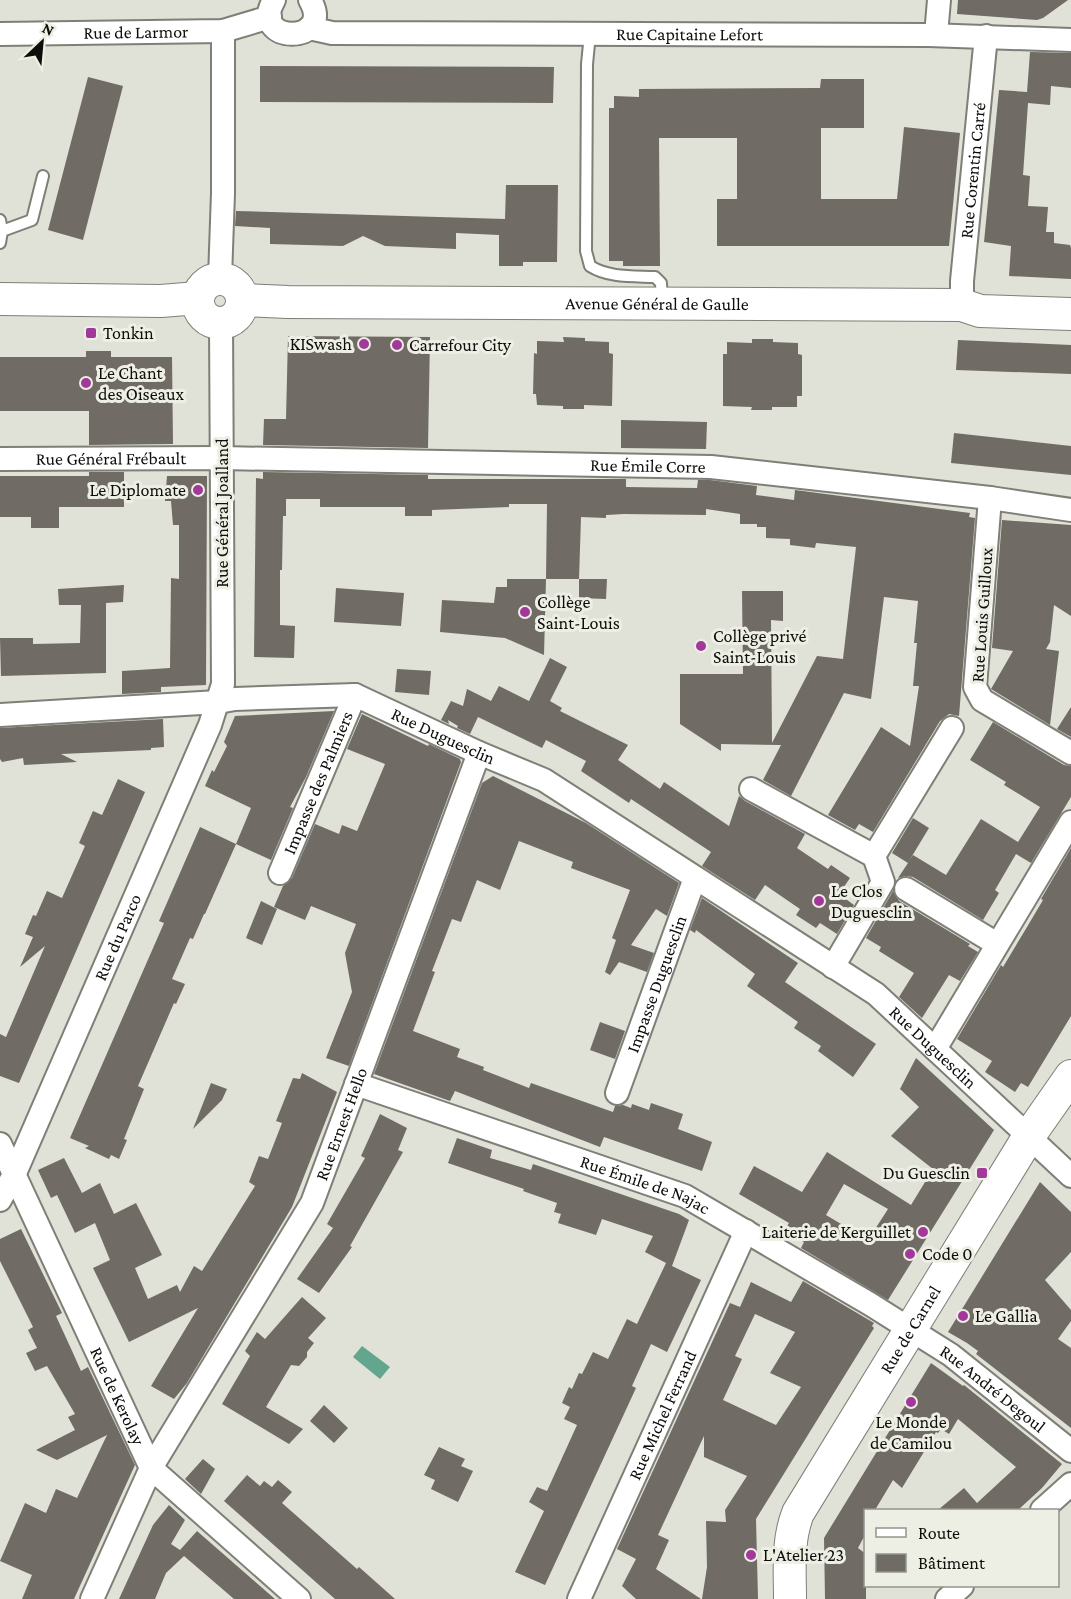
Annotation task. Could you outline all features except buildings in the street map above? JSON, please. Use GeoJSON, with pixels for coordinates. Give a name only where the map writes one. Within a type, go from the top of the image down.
{"type":"FeatureCollection","features":[{"type":"Feature","properties":{"kind":"main road"},"geometry":{"type":"LineString","coordinates":[[0,299],[161,301],[209,288],[233,282],[242,293],[243,300],[239,313],[234,319],[215,323],[204,316],[198,304],[209,288]]}},
{"type":"Feature","properties":{"kind":"main road","name":"Avenue Général de Gaulle"},"geometry":{"type":"LineString","coordinates":[[243,300],[962,305],[980,311],[1071,314]]}},
{"type":"Feature","properties":{"kind":"main road","name":"Rue de Carnel"},"geometry":{"type":"LineString","coordinates":[[790,1599],[790,1539],[798,1513],[1029,1136],[1071,1076]]}},
{"type":"Feature","properties":{"kind":"street"},"geometry":{"type":"LineString","coordinates":[[309,28],[314,16],[310,0]]}},
{"type":"Feature","properties":{"kind":"street"},"geometry":{"type":"LineString","coordinates":[[936,35],[939,0]]}},
{"type":"Feature","properties":{"kind":"street","name":"Rue Capitaine Lefort"},"geometry":{"type":"LineString","coordinates":[[272,8],[272,23],[282,33],[296,35],[309,28],[332,33],[936,35],[1071,40]]}},
{"type":"Feature","properties":{"kind":"street","name":"Rue de Larmor"},"geometry":{"type":"LineString","coordinates":[[0,34],[223,31],[272,8]]}},
{"type":"Feature","properties":{"kind":"street"},"geometry":{"type":"LineString","coordinates":[[209,288],[223,192],[223,31]]}},
{"type":"Feature","properties":{"kind":"street","name":"Rue Corentin Carré"},"geometry":{"type":"LineString","coordinates":[[962,305],[962,281],[986,36]]}},
{"type":"Feature","properties":{"kind":"street","name":"Rue Général Joalland"},"geometry":{"type":"LineString","coordinates":[[218,702],[223,684],[221,323]]}},
{"type":"Feature","properties":{"kind":"street","name":"Rue Général Frébault"},"geometry":{"type":"LineString","coordinates":[[0,459],[221,459]]}},
{"type":"Feature","properties":{"kind":"street","name":"Rue Émile Corre"},"geometry":{"type":"LineString","coordinates":[[221,459],[711,467],[990,498],[1071,510]]}},
{"type":"Feature","properties":{"kind":"street","name":"Rue Louis Guilloux"},"geometry":{"type":"LineString","coordinates":[[990,498],[975,687],[982,700],[1071,753]]}},
{"type":"Feature","properties":{"kind":"street","name":"Rue Duguesclin"},"geometry":{"type":"LineString","coordinates":[[0,715],[218,702],[235,699],[355,695],[479,753],[544,780],[876,994],[1071,1176]]}},
{"type":"Feature","properties":{"kind":"street","name":"Impasse des Palmiers"},"geometry":{"type":"LineString","coordinates":[[280,873],[355,695]]}},
{"type":"Feature","properties":{"kind":"street","name":"Rue du Parco"},"geometry":{"type":"LineString","coordinates":[[0,1200],[15,1173],[210,726],[218,702]]}},
{"type":"Feature","properties":{"kind":"street"},"geometry":{"type":"LineString","coordinates":[[874,856],[952,728]]}},
{"type":"Feature","properties":{"kind":"street","name":"Rue Ernest Hello"},"geometry":{"type":"LineString","coordinates":[[92,1599],[152,1468],[312,1203],[479,753]]}},
{"type":"Feature","properties":{"kind":"street"},"geometry":{"type":"LineString","coordinates":[[751,789],[874,856],[883,882],[833,967]]}},
{"type":"Feature","properties":{"kind":"street"},"geometry":{"type":"LineString","coordinates":[[934,1049],[1071,822]]}},
{"type":"Feature","properties":{"kind":"street","name":"Impasse Duguesclin"},"geometry":{"type":"LineString","coordinates":[[617,1093],[695,878]]}},
{"type":"Feature","properties":{"kind":"street"},"geometry":{"type":"LineString","coordinates":[[906,889],[997,945]]}},
{"type":"Feature","properties":{"kind":"street","name":"Rue Émile de Najac"},"geometry":{"type":"LineString","coordinates":[[356,1084],[685,1196],[911,1330]]}},
{"type":"Feature","properties":{"kind":"street","name":"Rue de Kerolay"},"geometry":{"type":"LineString","coordinates":[[0,1144],[152,1468],[299,1599]]}},
{"type":"Feature","properties":{"kind":"street","name":"Rue Michel Ferrand"},"geometry":{"type":"LineString","coordinates":[[579,1599],[746,1231]]}},
{"type":"Feature","properties":{"kind":"street","name":"Rue André Degoul"},"geometry":{"type":"LineString","coordinates":[[911,1330],[951,1355],[1071,1451]]}},
{"type":"Feature","properties":{"kind":"street"},"geometry":{"type":"LineString","coordinates":[[1043,1509],[1071,1484]]}},
{"type":"Feature","properties":{"kind":"street"},"geometry":{"type":"LineString","coordinates":[[947,1599],[961,1587]]}},
{"type":"Feature","properties":{"kind":"lane"},"geometry":{"type":"LineString","coordinates":[[590,34],[587,64],[586,251],[590,266],[599,272],[655,277],[661,283],[662,304]]}},
{"type":"Feature","properties":{"kind":"lane"},"geometry":{"type":"LineString","coordinates":[[0,243],[1,226],[32,220],[43,176]]}},
{"type":"Feature","properties":{"kind":"shaded area"},"geometry":{"type":"Polygon","coordinates":[[[362,1346],[390,1367],[380,1379],[353,1357],[362,1346]]]}},
{"type":"Feature","properties":{"kind":"place","name":"Tonkin"},"geometry":{"type":"Point","coordinates":[91,333]}},
{"type":"Feature","properties":{"kind":"place","name":"KISwash"},"geometry":{"type":"Point","coordinates":[364,344]}},
{"type":"Feature","properties":{"kind":"place","name":"Carrefour City"},"geometry":{"type":"Point","coordinates":[397,345]}},
{"type":"Feature","properties":{"kind":"place","name":"Le Chant des Oiseaux"},"geometry":{"type":"Point","coordinates":[86,383]}},
{"type":"Feature","properties":{"kind":"place","name":"Le Diplomate"},"geometry":{"type":"Point","coordinates":[198,490]}},
{"type":"Feature","properties":{"kind":"place","name":"Collège Saint-Louis"},"geometry":{"type":"Point","coordinates":[525,612]}},
{"type":"Feature","properties":{"kind":"place","name":"Collège privé Saint-Louis"},"geometry":{"type":"Point","coordinates":[701,646]}},
{"type":"Feature","properties":{"kind":"place","name":"Le Clos Duguesclin"},"geometry":{"type":"Point","coordinates":[819,901]}},
{"type":"Feature","properties":{"kind":"place","name":"Du Guesclin"},"geometry":{"type":"Point","coordinates":[982,1173]}},
{"type":"Feature","properties":{"kind":"place","name":"Laiterie de Kerguillet"},"geometry":{"type":"Point","coordinates":[923,1232]}},
{"type":"Feature","properties":{"kind":"place","name":"Code 0"},"geometry":{"type":"Point","coordinates":[910,1254]}},
{"type":"Feature","properties":{"kind":"place","name":"Le Gallia"},"geometry":{"type":"Point","coordinates":[963,1316]}},
{"type":"Feature","properties":{"kind":"place","name":"Le Monde de Camilou"},"geometry":{"type":"Point","coordinates":[911,1402]}},
{"type":"Feature","properties":{"kind":"place","name":"L'Atelier 23"},"geometry":{"type":"Point","coordinates":[751,1555]}}]}
